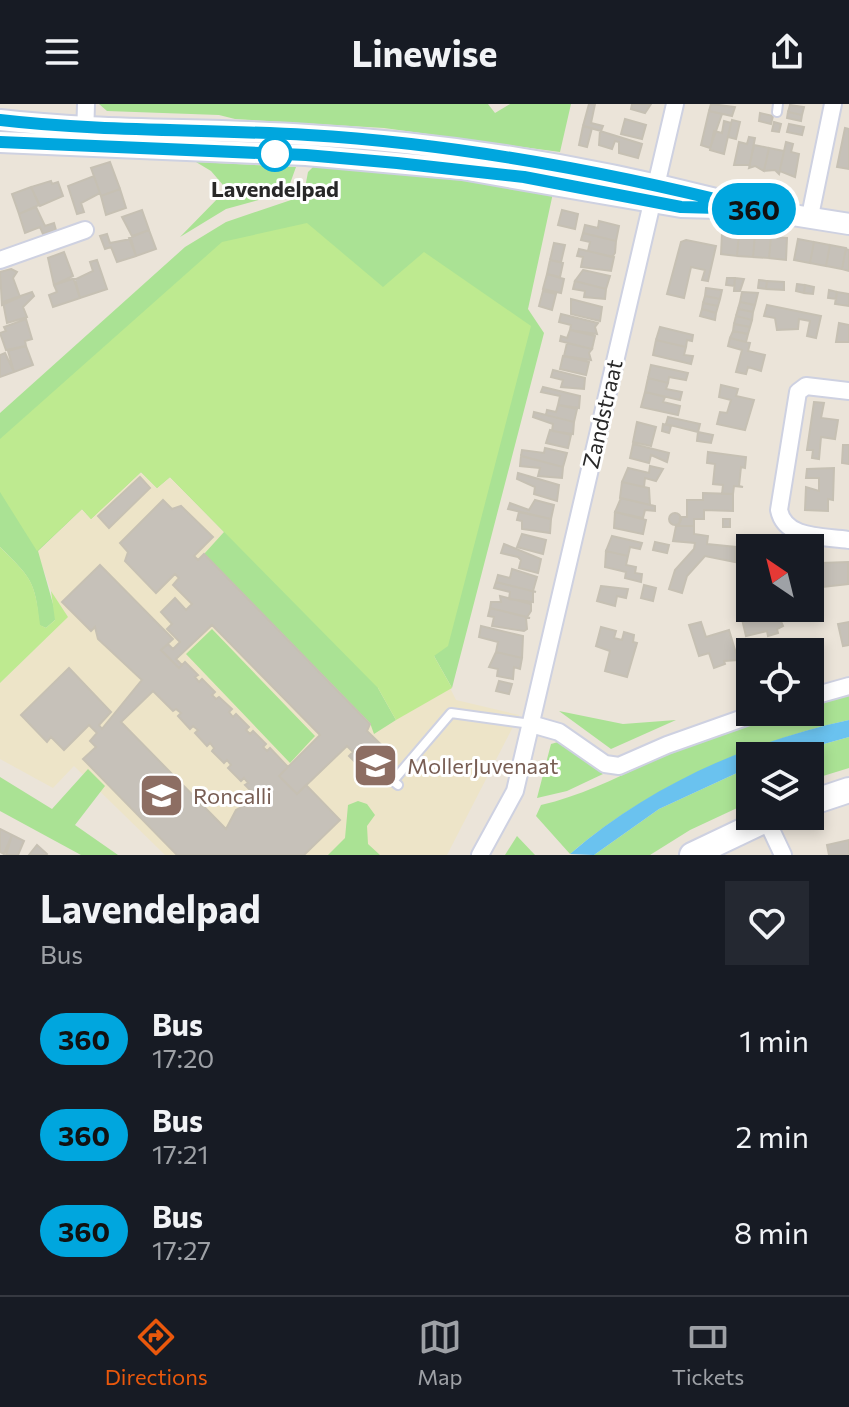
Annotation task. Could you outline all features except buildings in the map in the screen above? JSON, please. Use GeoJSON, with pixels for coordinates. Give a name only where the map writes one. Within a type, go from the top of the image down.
{"type":"FeatureCollection","features":[{"type":"Feature","properties":{"kind":"main road"},"geometry":{"type":"LineString","coordinates":[[824,798],[849,790]]}},
{"type":"Feature","properties":{"kind":"main road"},"geometry":{"type":"LineString","coordinates":[[692,855],[743,830]]}},
{"type":"Feature","properties":{"kind":"street"},"geometry":{"type":"LineString","coordinates":[[85,136],[86,104]]}},
{"type":"Feature","properties":{"kind":"street","name":"Zandstraat"},"geometry":{"type":"LineString","coordinates":[[480,855],[515,791],[675,104]]}},
{"type":"Feature","properties":{"kind":"street"},"geometry":{"type":"LineString","coordinates":[[810,216],[833,104]]}},
{"type":"Feature","properties":{"kind":"street"},"geometry":{"type":"LineString","coordinates":[[0,120],[85,136]]}},
{"type":"Feature","properties":{"kind":"street"},"geometry":{"type":"LineString","coordinates":[[0,142],[85,136],[307,135],[438,146],[654,193],[849,224]]}},
{"type":"Feature","properties":{"kind":"street"},"geometry":{"type":"LineString","coordinates":[[0,260],[85,230]]}},
{"type":"Feature","properties":{"kind":"street"},"geometry":{"type":"LineString","coordinates":[[849,391],[806,386],[798,392],[779,510],[781,519],[794,532],[849,540]]}},
{"type":"Feature","properties":{"kind":"street"},"geometry":{"type":"LineString","coordinates":[[824,693],[849,686]]}},
{"type":"Feature","properties":{"kind":"street"},"geometry":{"type":"LineString","coordinates":[[531,724],[559,732],[605,764],[619,766],[736,721]]}},
{"type":"Feature","properties":{"kind":"street"},"geometry":{"type":"LineString","coordinates":[[774,830],[783,855]]}},
{"type":"Feature","properties":{"kind":"lane"},"geometry":{"type":"LineString","coordinates":[[398,785],[393,781],[451,713],[531,724]]}},
{"type":"Feature","properties":{"kind":"shaded area"},"geometry":{"type":"Polygon","coordinates":[[[141,472],[170,476],[434,656],[456,700],[519,715],[447,855],[165,855],[74,766],[53,788],[0,759],[0,683],[67,617],[51,591],[37,551],[82,508],[91,518],[141,472]]]}},
{"type":"Feature","properties":{"kind":"green space"},"geometry":{"type":"Polygon","coordinates":[[[99,104],[488,104],[495,113],[510,104],[571,104],[560,152],[384,128],[235,119],[219,115],[107,111],[99,104]]]}},
{"type":"Feature","properties":{"kind":"green space"},"geometry":{"type":"Polygon","coordinates":[[[196,162],[296,167],[287,192],[226,209],[180,237],[223,193],[223,185],[211,171],[196,162]]]}},
{"type":"Feature","properties":{"kind":"green space"},"geometry":{"type":"Polygon","coordinates":[[[313,167],[459,179],[553,193],[528,309],[544,333],[452,688],[434,656],[378,688],[396,720],[374,734],[370,723],[204,554],[224,532],[170,477],[157,488],[141,472],[91,519],[82,509],[38,551],[55,611],[55,620],[46,628],[39,625],[36,598],[30,581],[0,547],[0,413],[185,247],[226,222],[294,199],[305,188],[308,172],[313,167]]]}},
{"type":"Feature","properties":{"kind":"green space"},"geometry":{"type":"Polygon","coordinates":[[[307,223],[383,287],[424,252],[531,326],[448,646],[434,656],[452,688],[396,720],[378,688],[170,477],[157,488],[141,472],[91,519],[82,509],[37,551],[0,492],[0,439],[222,242],[307,223]]]}},
{"type":"Feature","properties":{"kind":"green space"},"geometry":{"type":"Polygon","coordinates":[[[0,547],[30,581],[40,625],[46,628],[55,620],[51,591],[68,617],[0,683],[0,547]]]}},
{"type":"Feature","properties":{"kind":"green space"},"geometry":{"type":"Polygon","coordinates":[[[212,629],[315,736],[290,763],[186,654],[212,629]]]}},
{"type":"Feature","properties":{"kind":"green space"},"geometry":{"type":"Polygon","coordinates":[[[849,696],[849,720],[772,742],[736,742],[736,755],[632,809],[570,854],[536,816],[541,805],[608,782],[706,736],[736,725],[824,726],[824,702],[849,696]]]}},
{"type":"Feature","properties":{"kind":"green space"},"geometry":{"type":"Polygon","coordinates":[[[559,711],[623,724],[676,720],[611,749],[559,711]]]}},
{"type":"Feature","properties":{"kind":"green space"},"geometry":{"type":"Polygon","coordinates":[[[849,737],[849,768],[824,776],[824,744],[849,737]]]}},
{"type":"Feature","properties":{"kind":"green space"},"geometry":{"type":"Polygon","coordinates":[[[558,742],[603,774],[567,791],[537,798],[551,744],[558,742]]]}},
{"type":"Feature","properties":{"kind":"green space"},"geometry":{"type":"Polygon","coordinates":[[[88,769],[105,786],[75,825],[118,855],[81,855],[0,811],[0,777],[52,809],[88,769]]]}},
{"type":"Feature","properties":{"kind":"green space"},"geometry":{"type":"Polygon","coordinates":[[[736,773],[736,809],[690,830],[650,855],[594,855],[659,809],[736,773]]]}},
{"type":"Feature","properties":{"kind":"green space"},"geometry":{"type":"Polygon","coordinates":[[[358,801],[367,804],[375,815],[367,826],[368,844],[380,855],[328,855],[345,838],[348,805],[358,801]]]}},
{"type":"Feature","properties":{"kind":"green space"},"geometry":{"type":"Polygon","coordinates":[[[517,836],[535,855],[505,855],[517,836]]]}},
{"type":"Feature","properties":{"kind":"water"},"geometry":{"type":"Polygon","coordinates":[[[849,720],[849,737],[824,744],[770,742],[811,729],[849,720]]]}},
{"type":"Feature","properties":{"kind":"water"},"geometry":{"type":"Polygon","coordinates":[[[736,754],[736,773],[659,809],[594,855],[570,854],[633,807],[736,754]]]}},
{"type":"Feature","properties":{"kind":"bus line","name":"360"},"geometry":{"type":"LineString","coordinates":[[0,120],[60,126],[307,135],[438,146],[684,191],[755,209],[681,207],[524,177],[397,163],[306,155],[0,142]]}},
{"type":"Feature","properties":{"kind":"place","name":"Lavendelpad"},"geometry":{"type":"Point","coordinates":[275,154]}},
{"type":"Feature","properties":{"kind":"place","name":"MollerJuvenaat"},"geometry":{"type":"Point","coordinates":[376,765]}},
{"type":"Feature","properties":{"kind":"place","name":"Roncalli"},"geometry":{"type":"Point","coordinates":[162,795]}}]}
